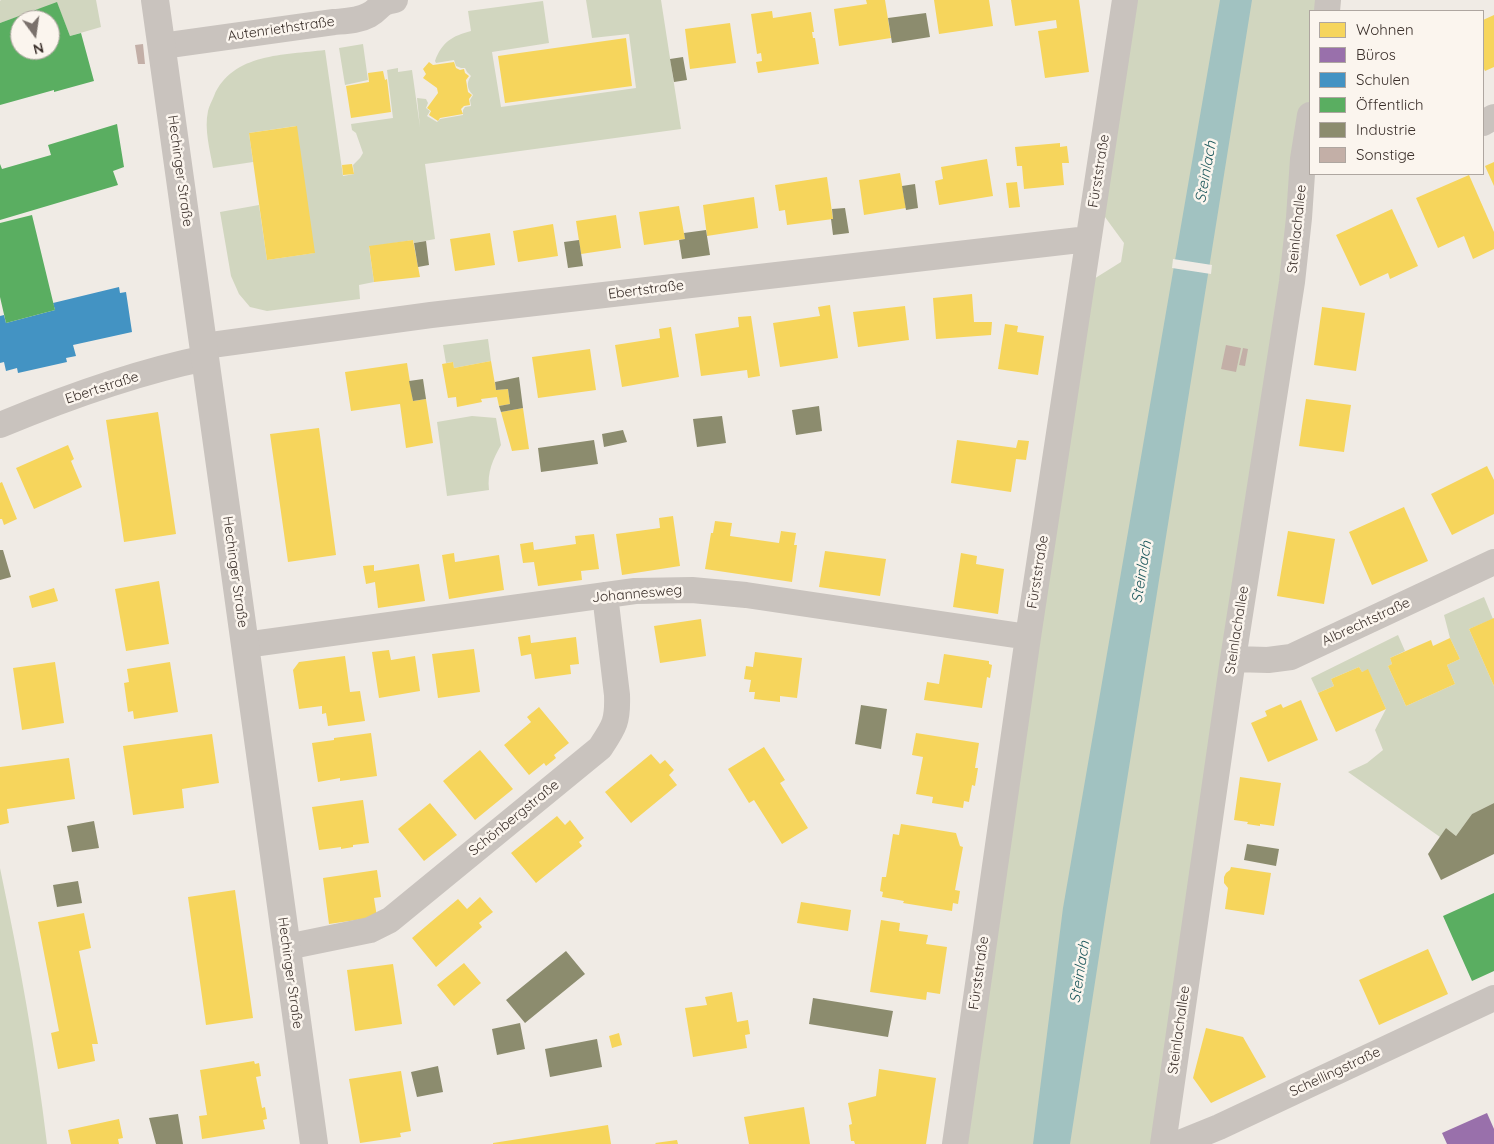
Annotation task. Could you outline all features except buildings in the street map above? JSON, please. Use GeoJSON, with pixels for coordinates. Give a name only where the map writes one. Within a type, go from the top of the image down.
{"type":"FeatureCollection","features":[{"type":"Feature","properties":{"kind":"street","name":"Hechinger Straße"},"geometry":{"type":"LineString","coordinates":[[155,0],[314,1144]]}},
{"type":"Feature","properties":{"kind":"street","name":"Autenriethstraße"},"geometry":{"type":"LineString","coordinates":[[162,46],[359,20],[364,9],[372,14],[382,3],[395,0]]}},
{"type":"Feature","properties":{"kind":"street","name":"Fürststraße"},"geometry":{"type":"LineString","coordinates":[[955,1144],[1028,637],[1125,0]]}},
{"type":"Feature","properties":{"kind":"street","name":"Steinlachallee"},"geometry":{"type":"LineString","coordinates":[[1163,1144],[1233,659],[1292,282],[1309,130]]}},
{"type":"Feature","properties":{"kind":"street","name":"Ebertstraße"},"geometry":{"type":"LineString","coordinates":[[0,425],[42,408],[205,352],[431,315],[1088,239]]}},
{"type":"Feature","properties":{"kind":"street","name":"Albrechtstraße"},"geometry":{"type":"LineString","coordinates":[[1233,659],[1268,660],[1291,658],[1494,562]]}},
{"type":"Feature","properties":{"kind":"street","name":"Johannesweg"},"geometry":{"type":"LineString","coordinates":[[245,645],[605,595],[662,590],[720,592],[828,606],[1028,637]]}},
{"type":"Feature","properties":{"kind":"street","name":"Schönbergstraße"},"geometry":{"type":"LineString","coordinates":[[286,947],[370,930],[390,920],[600,748],[614,728],[618,710],[618,695],[605,595]]}},
{"type":"Feature","properties":{"kind":"street","name":"Schellingstraße"},"geometry":{"type":"LineString","coordinates":[[1174,1144],[1219,1127],[1494,998]]}},
{"type":"Feature","properties":{"kind":"green space"},"geometry":{"type":"Polygon","coordinates":[[[96,0],[101,27],[70,36],[57,3],[37,10],[10,10],[10,19],[0,23],[0,1],[96,0]]]}},
{"type":"Feature","properties":{"kind":"green space"},"geometry":{"type":"Polygon","coordinates":[[[586,0],[661,0],[681,129],[425,164],[435,239],[414,243],[413,240],[369,247],[374,282],[359,285],[360,299],[267,311],[250,307],[239,294],[231,276],[220,212],[259,205],[267,260],[314,253],[296,126],[249,133],[253,162],[213,168],[207,132],[208,111],[222,82],[233,71],[246,64],[277,55],[325,50],[343,176],[354,174],[353,165],[363,153],[351,124],[393,118],[387,70],[398,68],[398,72],[412,70],[420,127],[417,98],[426,99],[428,103],[426,108],[430,111],[427,116],[437,122],[440,119],[463,115],[465,107],[471,106],[470,100],[473,95],[468,88],[468,84],[471,76],[465,68],[456,66],[454,60],[436,63],[435,61],[444,44],[458,35],[471,31],[468,11],[543,1],[549,43],[492,52],[501,107],[636,88],[629,34],[592,38],[586,0]]]}},
{"type":"Feature","properties":{"kind":"green space"},"geometry":{"type":"Polygon","coordinates":[[[1125,0],[1328,0],[1327,10],[1309,10],[1309,122],[1163,1144],[955,1144],[1081,287],[1121,262],[1124,243],[1094,202],[1125,0]]]}},
{"type":"Feature","properties":{"kind":"green space"},"geometry":{"type":"Polygon","coordinates":[[[363,44],[368,80],[345,85],[339,48],[363,44]]]}},
{"type":"Feature","properties":{"kind":"green space"},"geometry":{"type":"Polygon","coordinates":[[[488,339],[491,361],[454,368],[453,362],[446,363],[443,345],[488,339]]]}},
{"type":"Feature","properties":{"kind":"green space"},"geometry":{"type":"Polygon","coordinates":[[[472,416],[496,418],[501,445],[491,466],[489,490],[447,496],[437,422],[472,416]]]}},
{"type":"Feature","properties":{"kind":"green space"},"geometry":{"type":"Polygon","coordinates":[[[1484,597],[1493,619],[1469,629],[1494,686],[1494,803],[1472,814],[1456,836],[1446,828],[1440,837],[1348,772],[1367,763],[1383,750],[1375,730],[1386,709],[1368,670],[1362,672],[1359,667],[1331,679],[1334,686],[1318,693],[1311,678],[1398,635],[1405,651],[1390,658],[1392,664],[1388,666],[1406,706],[1455,684],[1447,665],[1460,659],[1450,638],[1444,615],[1484,597]]]}},
{"type":"Feature","properties":{"kind":"green space"},"geometry":{"type":"Polygon","coordinates":[[[0,868],[38,1074],[47,1144],[0,1144],[0,868]]]}},
{"type":"Feature","properties":{"kind":"water","name":"Steinlach"},"geometry":{"type":"Polygon","coordinates":[[[1220,0],[1252,0],[1070,1144],[1033,1144],[1063,908],[1220,0]]]}},
{"type":"Feature","properties":{"kind":"pier"},"geometry":{"type":"Polygon","coordinates":[[[1173,259],[1212,265],[1211,274],[1172,268],[1173,259]]]}}]}
